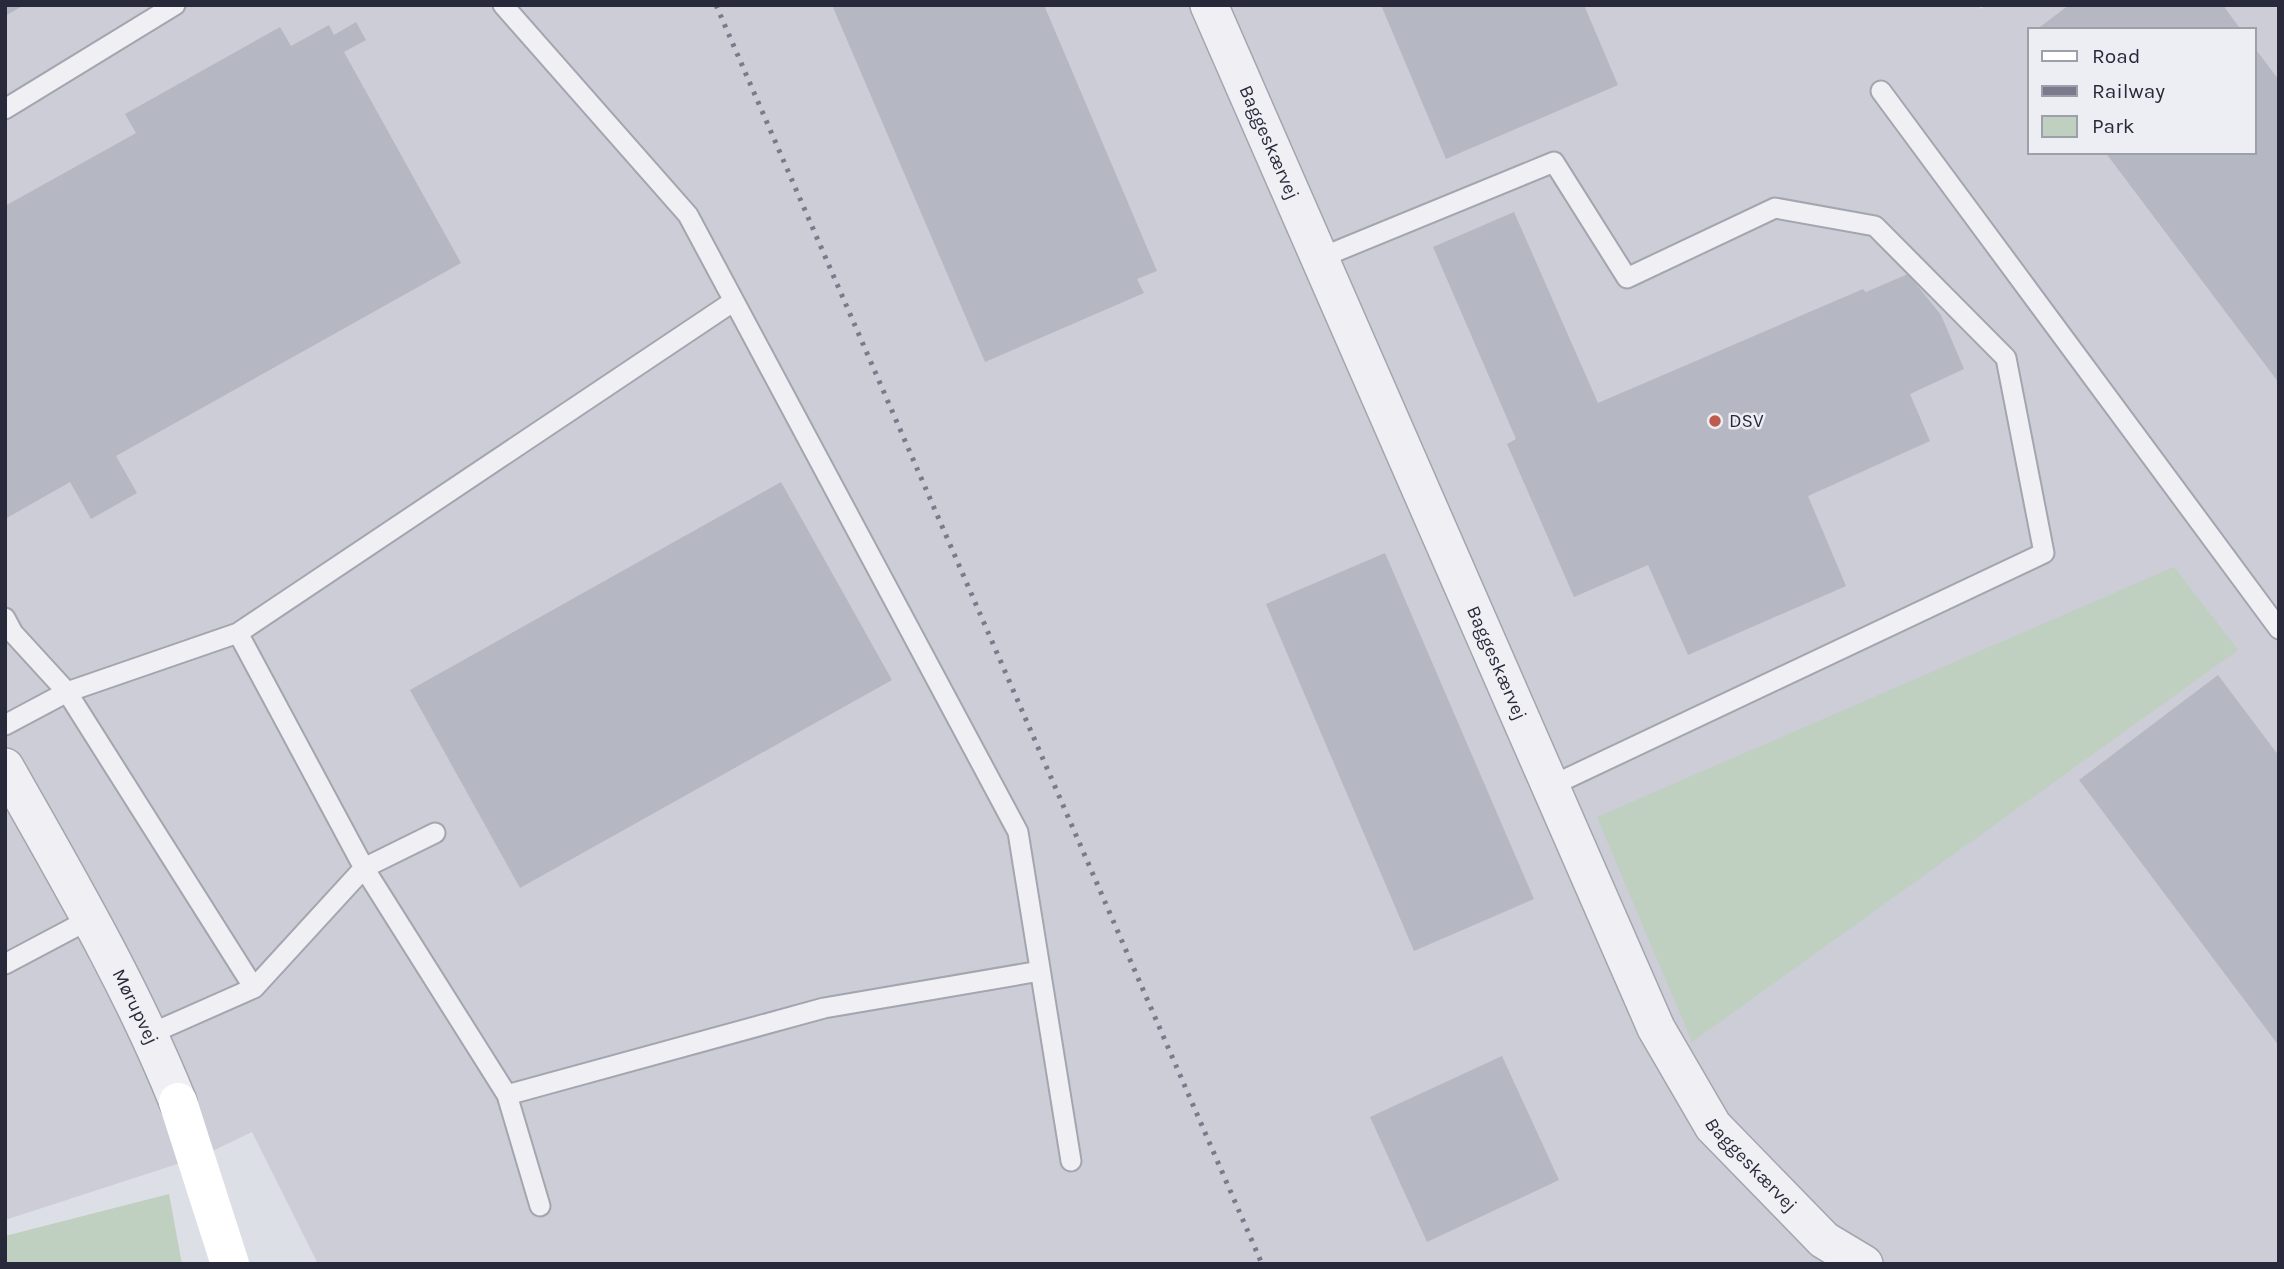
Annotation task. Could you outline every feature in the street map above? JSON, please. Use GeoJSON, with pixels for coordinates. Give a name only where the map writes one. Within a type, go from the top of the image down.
{"type":"FeatureCollection","features":[{"type":"Feature","properties":{"kind":"street","name":"Baggeskærvej"},"geometry":{"type":"LineString","coordinates":[[1209,5],[1656,1028],[1713,1126],[1824,1240],[1864,1264]]}},
{"type":"Feature","properties":{"kind":"street","name":"Mørupvej"},"geometry":{"type":"LineString","coordinates":[[5,767],[90,919],[150,1034],[178,1102],[230,1264]]}},
{"type":"Feature","properties":{"kind":"lane"},"geometry":{"type":"LineString","coordinates":[[5,109],[175,5]]}},
{"type":"Feature","properties":{"kind":"lane"},"geometry":{"type":"LineString","coordinates":[[503,5],[688,215],[1018,832],[1071,1161]]}},
{"type":"Feature","properties":{"kind":"lane"},"geometry":{"type":"LineString","coordinates":[[1881,91],[2279,629]]}},
{"type":"Feature","properties":{"kind":"lane"},"geometry":{"type":"LineString","coordinates":[[1320,258],[1554,162],[1627,278],[1775,208],[1875,226],[2006,358],[2044,553],[1551,786]]}},
{"type":"Feature","properties":{"kind":"lane"},"geometry":{"type":"LineString","coordinates":[[5,725],[67,692],[238,634],[734,301]]}},
{"type":"Feature","properties":{"kind":"lane"},"geometry":{"type":"LineString","coordinates":[[5,618],[13,633],[67,692],[254,988]]}},
{"type":"Feature","properties":{"kind":"lane"},"geometry":{"type":"LineString","coordinates":[[238,634],[364,868],[507,1095],[540,1206]]}},
{"type":"Feature","properties":{"kind":"lane"},"geometry":{"type":"LineString","coordinates":[[150,1034],[254,988],[364,868],[435,833]]}},
{"type":"Feature","properties":{"kind":"lane"},"geometry":{"type":"LineString","coordinates":[[5,964],[90,919]]}},
{"type":"Feature","properties":{"kind":"lane"},"geometry":{"type":"LineString","coordinates":[[507,1095],[824,1008],[1040,971]]}},
{"type":"Feature","properties":{"kind":"shaded area"},"geometry":{"type":"Polygon","coordinates":[[[5,5],[1978,5],[1981,9],[1986,5],[2279,5],[2279,1264],[318,1264],[252,1132],[202,1156],[5,1220],[5,5]]]}},
{"type":"Feature","properties":{"kind":"green space"},"geometry":{"type":"Polygon","coordinates":[[[2174,567],[2238,650],[1692,1042],[1597,817],[2174,567]]]}},
{"type":"Feature","properties":{"kind":"green space"},"geometry":{"type":"Polygon","coordinates":[[[169,1194],[182,1264],[5,1264],[5,1236],[169,1194]]]}},
{"type":"Feature","properties":{"kind":"building"},"geometry":{"type":"Polygon","coordinates":[[[5,5],[24,5],[5,16],[5,5]]]}},
{"type":"Feature","properties":{"kind":"building"},"geometry":{"type":"Polygon","coordinates":[[[832,5],[1044,5],[1157,271],[1137,279],[1144,293],[985,362],[832,5]]]}},
{"type":"Feature","properties":{"kind":"building"},"geometry":{"type":"Polygon","coordinates":[[[1381,5],[1584,5],[1618,85],[1446,159],[1381,5]]]}},
{"type":"Feature","properties":{"kind":"building"},"geometry":{"type":"Polygon","coordinates":[[[2069,5],[2223,5],[2240,28],[2039,28],[2069,5]]]}},
{"type":"Feature","properties":{"kind":"building"},"geometry":{"type":"Polygon","coordinates":[[[356,22],[366,40],[344,52],[461,263],[116,456],[137,493],[91,519],[70,482],[5,519],[5,206],[136,133],[125,114],[280,27],[291,46],[329,25],[334,35],[356,22]]]}},
{"type":"Feature","properties":{"kind":"building"},"geometry":{"type":"Polygon","coordinates":[[[2256,50],[2279,80],[2279,383],[2107,154],[2256,154],[2256,50]]]}},
{"type":"Feature","properties":{"kind":"building","name":"DSV"},"geometry":{"type":"Polygon","coordinates":[[[1514,212],[1598,403],[1863,289],[1866,292],[1908,274],[1941,315],[1964,369],[1910,394],[1930,441],[1808,496],[1846,586],[1688,655],[1648,565],[1574,597],[1507,444],[1516,439],[1433,247],[1514,212]]]}},
{"type":"Feature","properties":{"kind":"building"},"geometry":{"type":"Polygon","coordinates":[[[781,482],[892,680],[520,888],[410,690],[781,482]]]}},
{"type":"Feature","properties":{"kind":"building"},"geometry":{"type":"Polygon","coordinates":[[[1385,553],[1534,899],[1414,951],[1266,604],[1385,553]]]}},
{"type":"Feature","properties":{"kind":"building"},"geometry":{"type":"Polygon","coordinates":[[[2218,675],[2279,756],[2279,1046],[2079,780],[2218,675]]]}},
{"type":"Feature","properties":{"kind":"building"},"geometry":{"type":"Polygon","coordinates":[[[1502,1056],[1559,1180],[1427,1242],[1370,1117],[1502,1056]]]}},
{"type":"Feature","properties":{"kind":"railway"},"geometry":{"type":"LineString","coordinates":[[716,5],[1262,1264]]}},
{"type":"Feature","properties":{"kind":"place","name":"DSV"},"geometry":{"type":"Point","coordinates":[1715,421]}}]}
